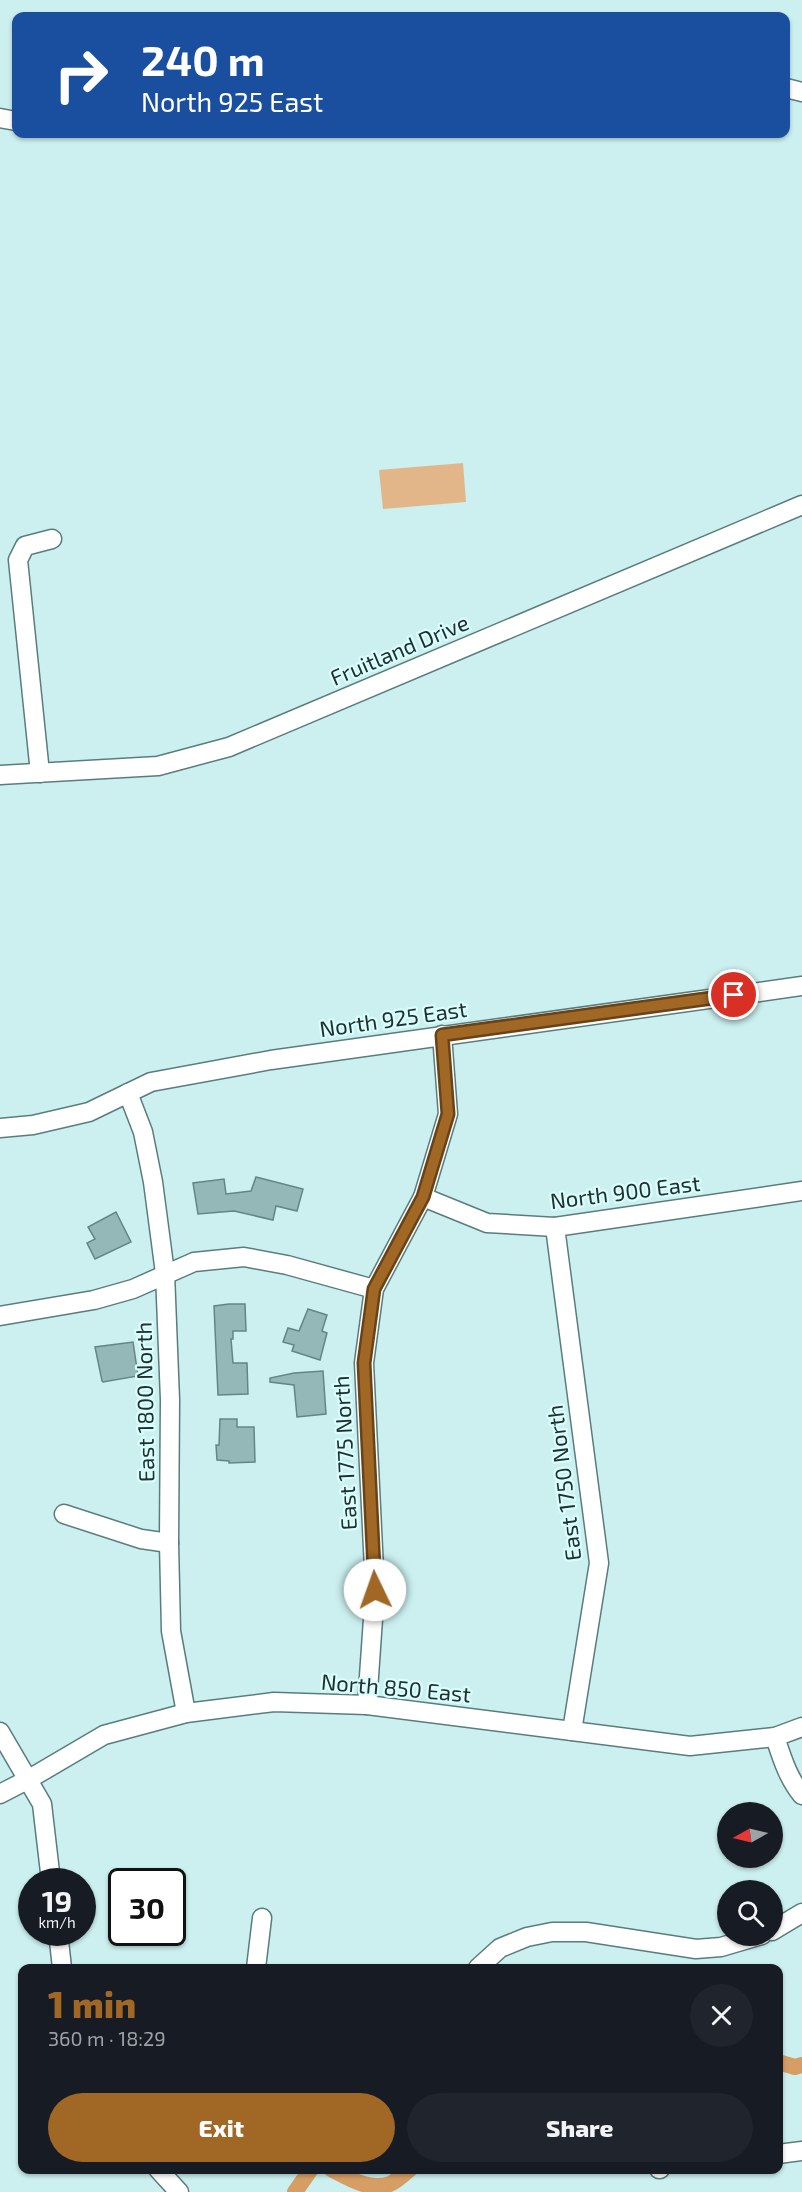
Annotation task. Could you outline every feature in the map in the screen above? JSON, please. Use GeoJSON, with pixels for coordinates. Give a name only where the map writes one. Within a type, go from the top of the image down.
{"type":"FeatureCollection","features":[{"type":"Feature","properties":{"kind":"street","name":"Fruitland Drive"},"geometry":{"type":"LineString","coordinates":[[0,775],[158,766],[229,747],[802,505]]}},
{"type":"Feature","properties":{"kind":"street"},"geometry":{"type":"LineString","coordinates":[[40,773],[18,560],[25,546],[52,539]]}},
{"type":"Feature","properties":{"kind":"street","name":"North 925 East"},"geometry":{"type":"LineString","coordinates":[[0,1128],[33,1125],[89,1112],[151,1082],[271,1059],[802,986]]}},
{"type":"Feature","properties":{"kind":"street","name":"East 1775 North"},"geometry":{"type":"LineString","coordinates":[[367,1705],[375,1590],[364,1363],[374,1289],[423,1197],[448,1114],[442,1035]]}},
{"type":"Feature","properties":{"kind":"street","name":"East 1800 North"},"geometry":{"type":"LineString","coordinates":[[128,1093],[143,1132],[153,1182],[165,1273],[170,1400],[171,1631],[186,1713]]}},
{"type":"Feature","properties":{"kind":"street","name":"North 900 East"},"geometry":{"type":"LineString","coordinates":[[423,1197],[487,1223],[555,1227],[802,1191]]}},
{"type":"Feature","properties":{"kind":"street","name":"East 1750 North"},"geometry":{"type":"LineString","coordinates":[[555,1227],[599,1563],[572,1731]]}},
{"type":"Feature","properties":{"kind":"street"},"geometry":{"type":"LineString","coordinates":[[0,1316],[94,1300],[133,1289],[194,1262],[244,1257],[287,1265],[374,1289]]}},
{"type":"Feature","properties":{"kind":"street"},"geometry":{"type":"LineString","coordinates":[[64,1514],[141,1539],[169,1543]]}},
{"type":"Feature","properties":{"kind":"street","name":"North 850 East"},"geometry":{"type":"LineString","coordinates":[[0,1794],[104,1735],[186,1713],[274,1702],[367,1705],[690,1746],[775,1737],[802,1727]]}},
{"type":"Feature","properties":{"kind":"street"},"geometry":{"type":"LineString","coordinates":[[0,1731],[42,1804],[49,1868]]}},
{"type":"Feature","properties":{"kind":"street"},"geometry":{"type":"LineString","coordinates":[[775,1737],[787,1771],[802,1795]]}},
{"type":"Feature","properties":{"kind":"street"},"geometry":{"type":"LineString","coordinates":[[783,1924],[802,1913]]}},
{"type":"Feature","properties":{"kind":"street"},"geometry":{"type":"LineString","coordinates":[[256,1964],[262,1918]]}},
{"type":"Feature","properties":{"kind":"street"},"geometry":{"type":"LineString","coordinates":[[482,1964],[500,1948],[527,1937],[552,1932],[586,1932],[696,1949],[724,1946]]}},
{"type":"Feature","properties":{"kind":"street"},"geometry":{"type":"LineString","coordinates":[[60,1946],[62,1964]]}},
{"type":"Feature","properties":{"kind":"street"},"geometry":{"type":"LineString","coordinates":[[783,2153],[802,2151]]}},
{"type":"Feature","properties":{"kind":"street"},"geometry":{"type":"LineString","coordinates":[[163,2174],[179,2192]]}},
{"type":"Feature","properties":{"kind":"shaded area"},"geometry":{"type":"Polygon","coordinates":[[[463,463],[466,502],[383,509],[379,470],[463,463]]]}},
{"type":"Feature","properties":{"kind":"building"},"geometry":{"type":"Polygon","coordinates":[[[256,1177],[303,1189],[297,1211],[276,1206],[273,1220],[234,1211],[198,1214],[193,1183],[224,1179],[226,1194],[251,1191],[256,1177]]]}},
{"type":"Feature","properties":{"kind":"building"},"geometry":{"type":"Polygon","coordinates":[[[116,1212],[131,1242],[95,1259],[87,1243],[95,1239],[88,1227],[116,1212]]]}},
{"type":"Feature","properties":{"kind":"building"},"geometry":{"type":"Polygon","coordinates":[[[245,1304],[246,1331],[233,1331],[233,1339],[231,1339],[233,1363],[247,1363],[248,1394],[218,1395],[214,1306],[245,1304]]]}},
{"type":"Feature","properties":{"kind":"building"},"geometry":{"type":"Polygon","coordinates":[[[308,1309],[327,1315],[322,1331],[327,1333],[320,1360],[292,1351],[294,1345],[283,1342],[288,1328],[299,1331],[308,1309]]]}},
{"type":"Feature","properties":{"kind":"building"},"geometry":{"type":"Polygon","coordinates":[[[133,1342],[138,1376],[103,1382],[95,1347],[133,1342]]]}},
{"type":"Feature","properties":{"kind":"building"},"geometry":{"type":"Polygon","coordinates":[[[323,1371],[326,1414],[297,1417],[294,1385],[270,1382],[270,1378],[294,1373],[323,1371]]]}},
{"type":"Feature","properties":{"kind":"building"},"geometry":{"type":"Polygon","coordinates":[[[220,1419],[237,1419],[237,1427],[254,1427],[255,1462],[229,1463],[229,1461],[217,1460],[216,1445],[219,1445],[220,1419]]]}},
{"type":"Feature","properties":{"kind":"waterway"},"geometry":{"type":"LineString","coordinates":[[783,2063],[795,2067],[802,2065]]}},
{"type":"Feature","properties":{"kind":"waterway"},"geometry":{"type":"LineString","coordinates":[[295,2192],[308,2174]]}},
{"type":"Feature","properties":{"kind":"waterway"},"geometry":{"type":"LineString","coordinates":[[340,2174],[360,2183],[375,2186],[390,2184],[404,2174]]}},
{"type":"Feature","properties":{"kind":"route"},"geometry":{"type":"LineString","coordinates":[[375,1590],[364,1363],[374,1289],[423,1197],[448,1114],[442,1035],[734,995]]}}]}
